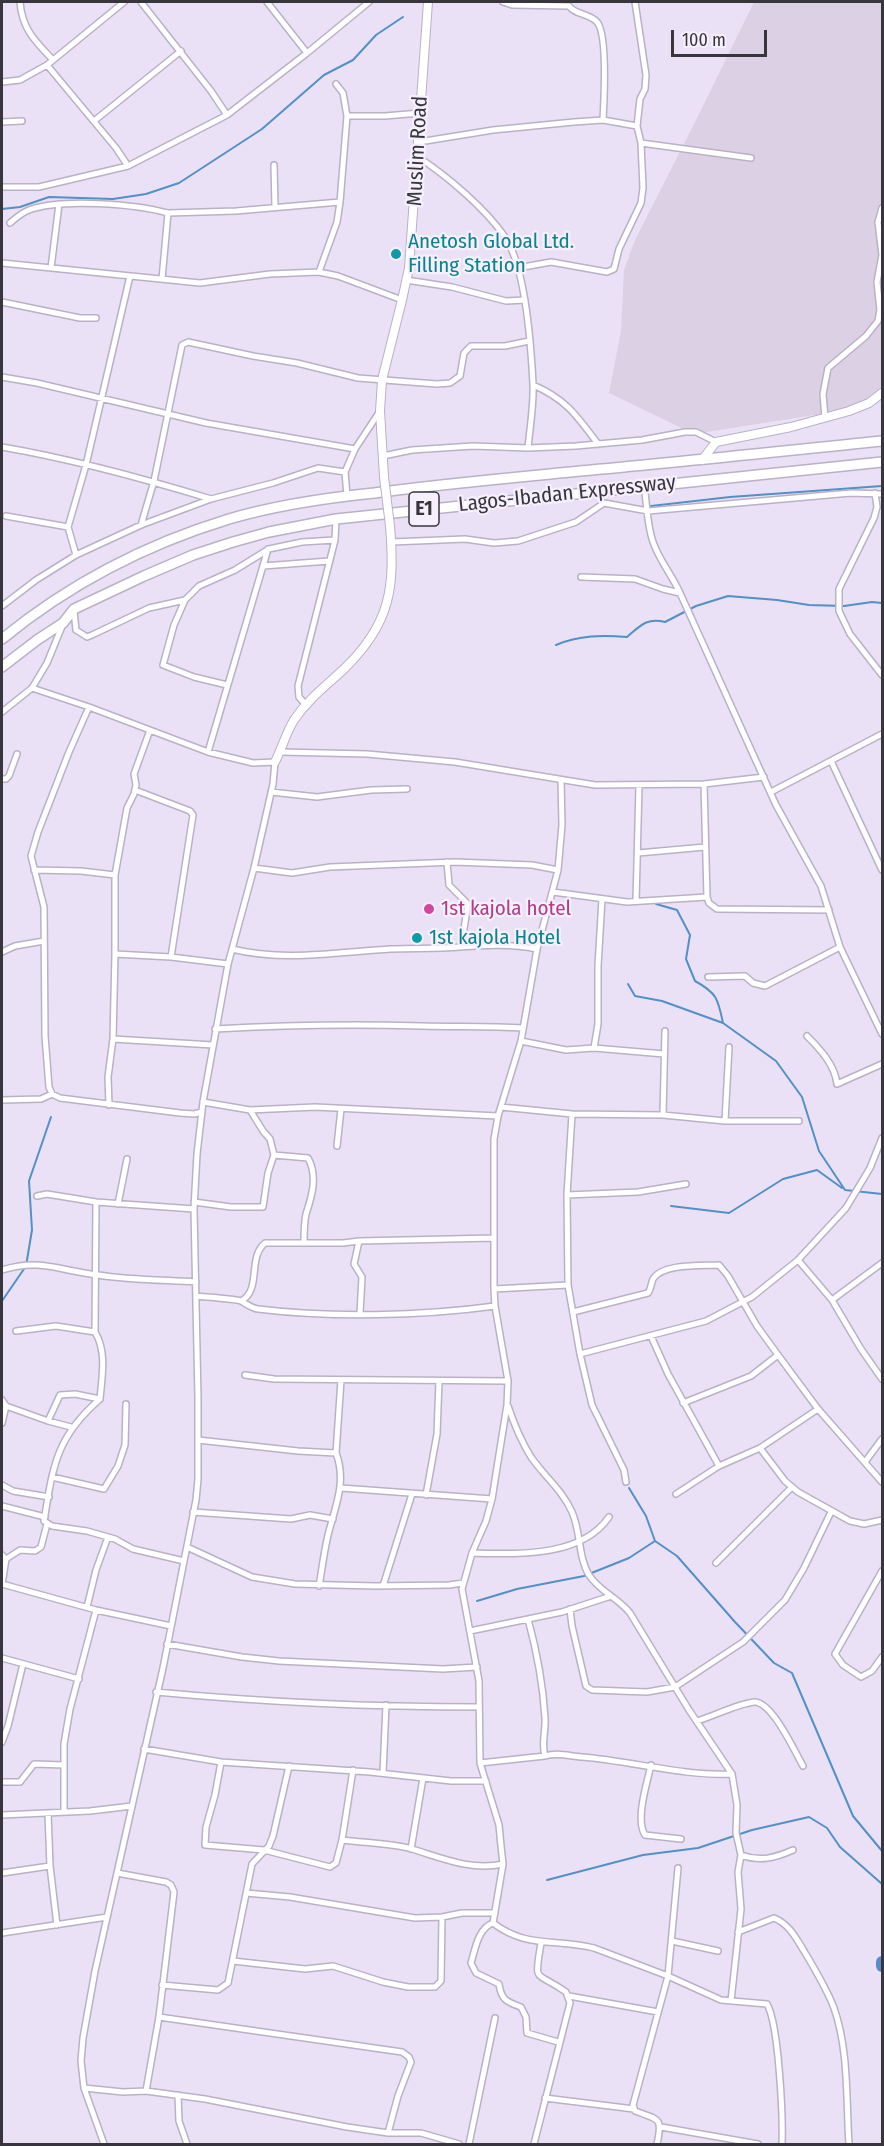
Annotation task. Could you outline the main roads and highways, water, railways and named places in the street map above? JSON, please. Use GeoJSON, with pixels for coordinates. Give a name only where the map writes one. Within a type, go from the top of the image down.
{"type":"FeatureCollection","features":[{"type":"Feature","properties":{"kind":"highway","name":"Lagos-Ibadan Expressway"},"geometry":{"type":"LineString","coordinates":[[2,639],[31,616],[90,579],[165,543],[230,519],[274,508],[347,496],[882,441]]}},
{"type":"Feature","properties":{"kind":"highway","name":"Lagos-Ibadan Expressway"},"geometry":{"type":"LineString","coordinates":[[2,667],[63,623],[74,609],[144,576],[213,549],[268,532],[336,519],[882,462]]}},
{"type":"Feature","properties":{"kind":"waterway"},"geometry":{"type":"LineString","coordinates":[[2,209],[20,207],[49,197],[113,199],[146,194],[179,183],[262,129],[324,75],[353,60],[376,35],[403,17]]}},
{"type":"Feature","properties":{"kind":"waterway"},"geometry":{"type":"LineString","coordinates":[[651,506],[730,497],[882,486]]}},
{"type":"Feature","properties":{"kind":"waterway"},"geometry":{"type":"LineString","coordinates":[[556,645],[591,636],[627,637],[648,622],[665,622],[696,606],[728,596],[809,605],[844,606],[882,603]]}},
{"type":"Feature","properties":{"kind":"waterway"},"geometry":{"type":"LineString","coordinates":[[656,904],[677,910],[690,935],[686,959],[695,981],[708,989],[715,998],[723,1023]]}},
{"type":"Feature","properties":{"kind":"waterway"},"geometry":{"type":"LineString","coordinates":[[628,984],[635,996],[662,1001],[723,1023],[776,1061],[802,1097],[819,1151],[845,1190],[882,1194]]}},
{"type":"Feature","properties":{"kind":"waterway"},"geometry":{"type":"LineString","coordinates":[[2,1301],[26,1266],[32,1230],[29,1181],[51,1117]]}},
{"type":"Feature","properties":{"kind":"waterway"},"geometry":{"type":"LineString","coordinates":[[671,1206],[729,1213],[783,1179],[817,1170],[842,1188]]}},
{"type":"Feature","properties":{"kind":"waterway"},"geometry":{"type":"LineString","coordinates":[[629,1488],[646,1516],[655,1541],[677,1556],[774,1663],[792,1673],[853,1816],[882,1851]]}},
{"type":"Feature","properties":{"kind":"waterway"},"geometry":{"type":"LineString","coordinates":[[477,1601],[517,1589],[584,1576],[629,1558],[655,1541]]}},
{"type":"Feature","properties":{"kind":"waterway"},"geometry":{"type":"LineString","coordinates":[[547,1880],[643,1855],[698,1848],[752,1830],[809,1817],[827,1828],[840,1847],[882,1884]]}},
{"type":"Feature","properties":{"kind":"place","name":"Anetosh Global Ltd. Filling Station"},"geometry":{"type":"Point","coordinates":[396,254]}},
{"type":"Feature","properties":{"kind":"place","name":"1st kajola hotel"},"geometry":{"type":"Point","coordinates":[429,909]}},
{"type":"Feature","properties":{"kind":"place","name":"1st kajola Hotel"},"geometry":{"type":"Point","coordinates":[417,938]}}]}
